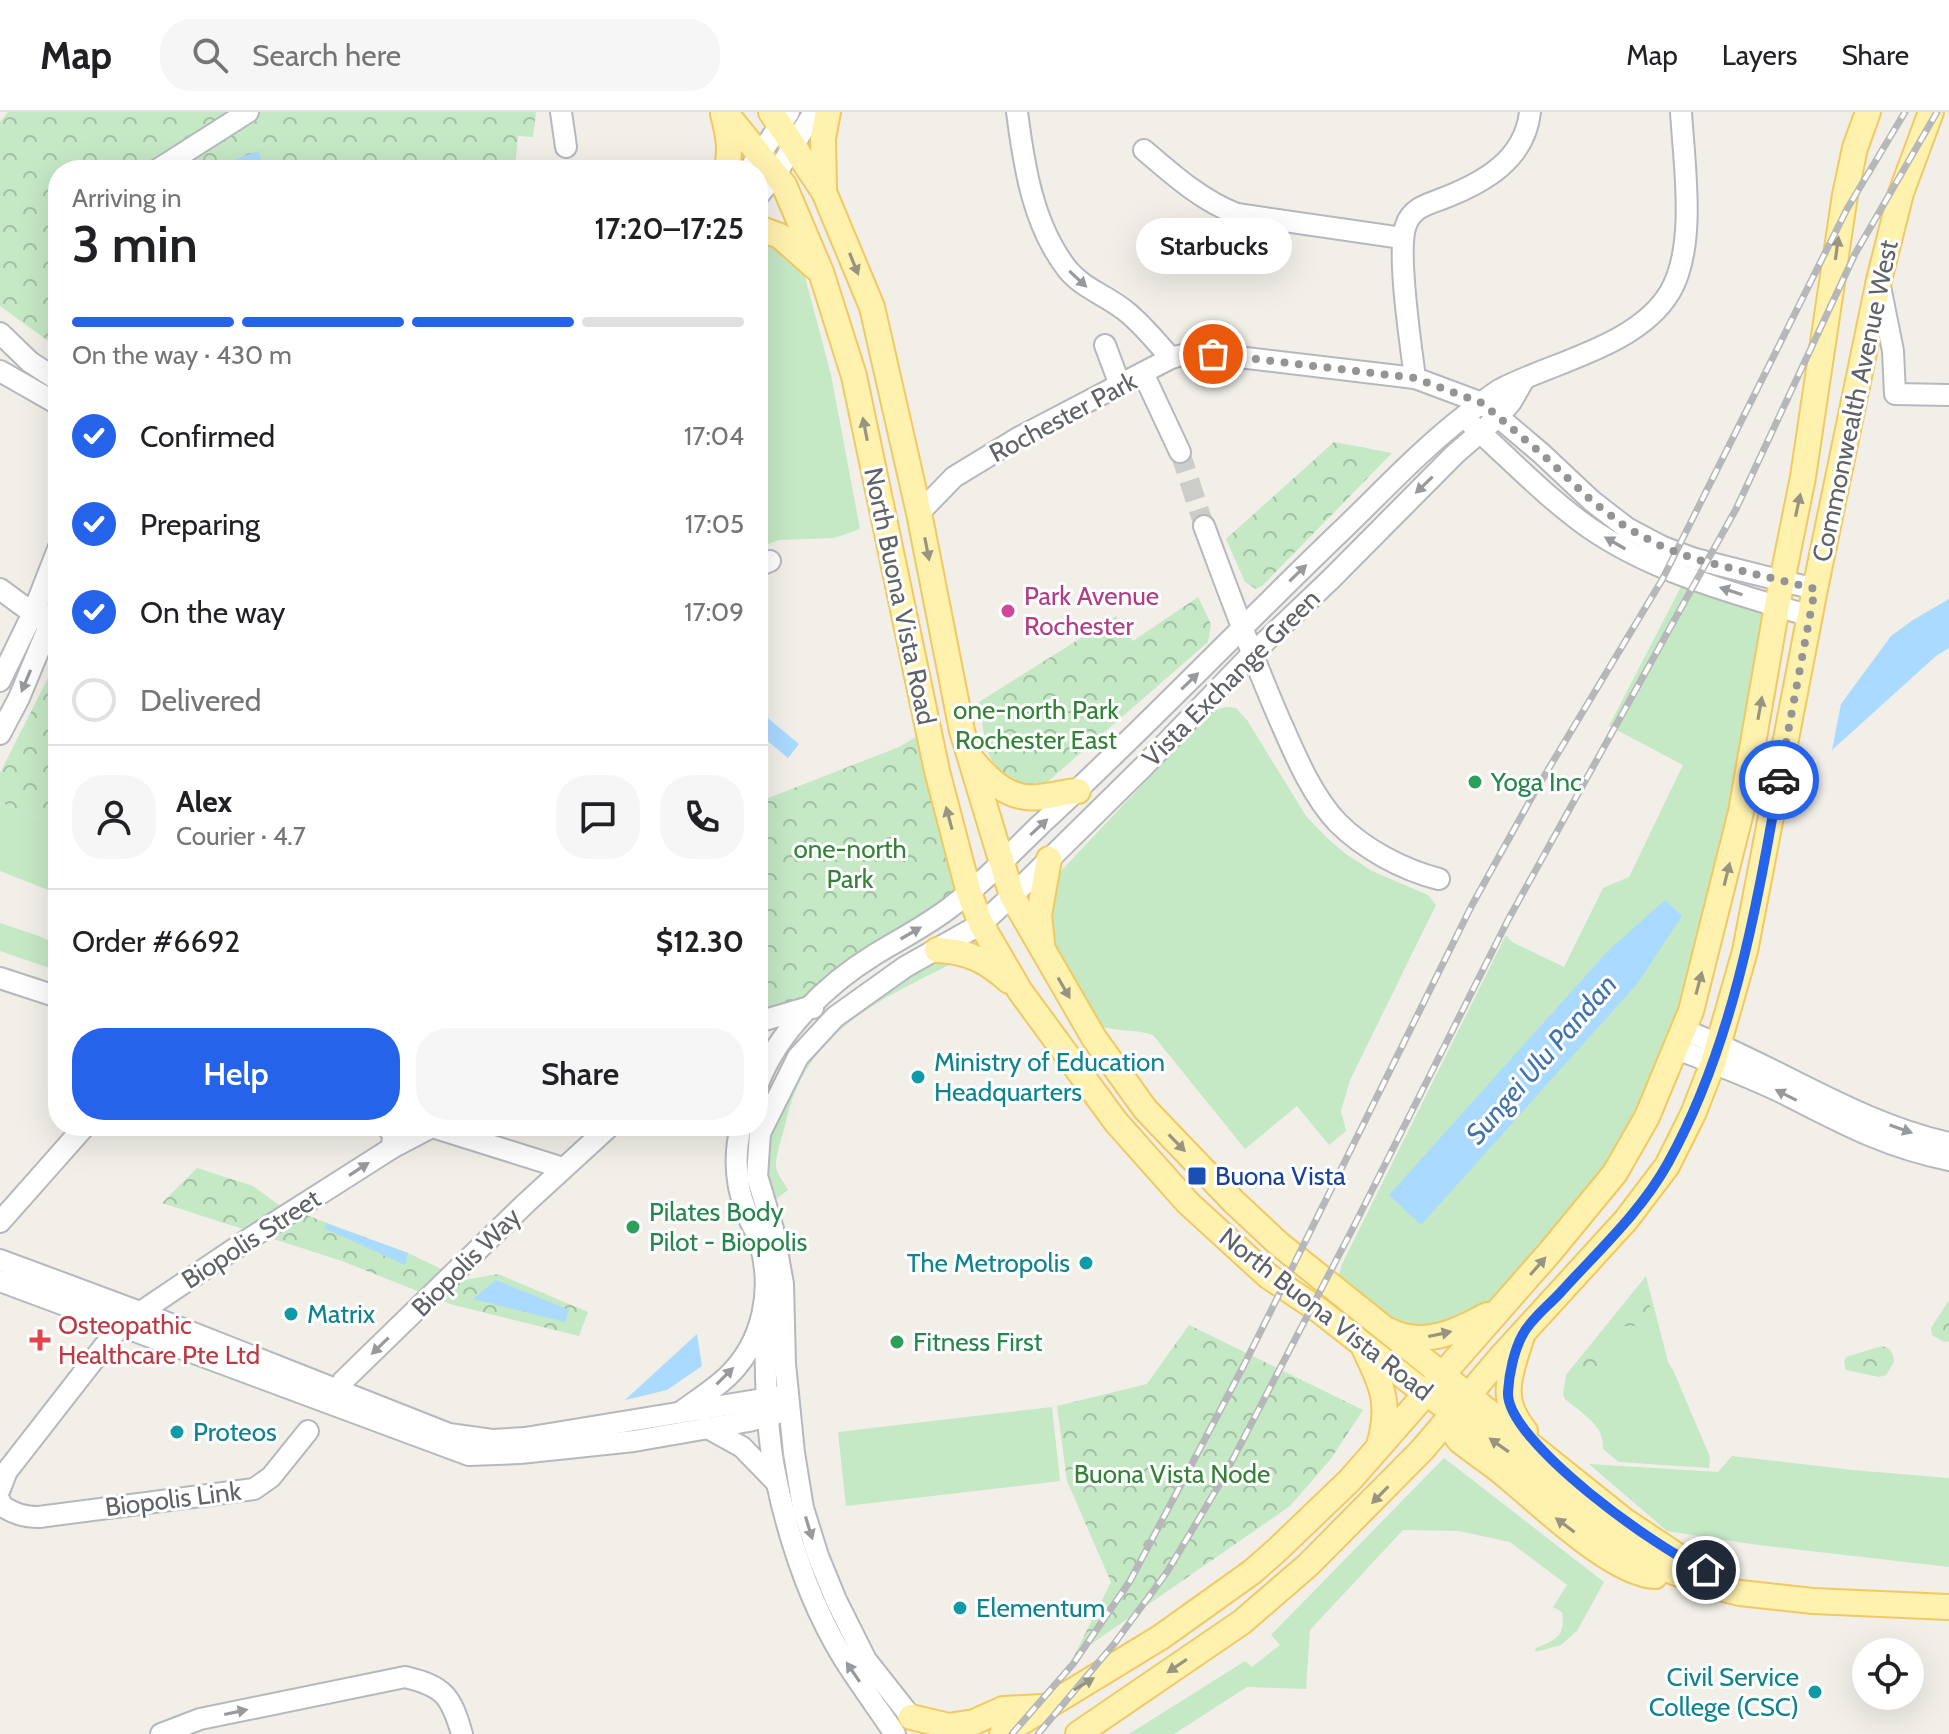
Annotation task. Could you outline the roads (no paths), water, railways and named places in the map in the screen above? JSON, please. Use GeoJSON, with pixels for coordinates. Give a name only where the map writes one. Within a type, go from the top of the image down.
{"type":"FeatureCollection","features":[{"type":"Feature","properties":{"kind":"main road","name":"North Buona Vista Road"},"geometry":{"type":"LineString","coordinates":[[724,112],[754,160]]}},
{"type":"Feature","properties":{"kind":"main road"},"geometry":{"type":"LineString","coordinates":[[724,112],[729,137],[728,160]]}},
{"type":"Feature","properties":{"kind":"main road"},"geometry":{"type":"LineString","coordinates":[[824,192],[823,138],[828,112]]}},
{"type":"Feature","properties":{"kind":"main road","name":"Commonwealth Avenue West"},"geometry":{"type":"LineString","coordinates":[[1002,1734],[1161,1637],[1252,1572],[1350,1480],[1615,1173],[1647,1117],[1681,1039],[1712,935],[1741,812],[1803,477],[1845,195],[1855,148],[1868,112]]}},
{"type":"Feature","properties":{"kind":"main road","name":"Commonwealth Avenue West"},"geometry":{"type":"LineString","coordinates":[[1078,1734],[1242,1622],[1297,1575],[1376,1498],[1626,1220],[1667,1166],[1693,1114],[1716,1053],[1745,951],[1879,280],[1901,193],[1931,112]]}},
{"type":"Feature","properties":{"kind":"main road","name":"North Buona Vista Road"},"geometry":{"type":"LineString","coordinates":[[779,116],[824,192],[872,307],[919,513],[969,756],[1012,896],[1094,1038],[1145,1109],[1244,1212],[1369,1334],[1461,1404],[1548,1457],[1655,1543],[1688,1563],[1724,1577],[1758,1585],[1820,1590],[1949,1590]]}},
{"type":"Feature","properties":{"kind":"main road","name":"North Buona Vista Road"},"geometry":{"type":"LineString","coordinates":[[768,169],[776,174],[804,230],[821,272],[854,376],[937,771],[969,893],[981,924],[1020,991],[1116,1122],[1188,1203],[1268,1276],[1369,1334]]}},
{"type":"Feature","properties":{"kind":"main road"},"geometry":{"type":"LineString","coordinates":[[768,232],[780,236],[821,272]]}},
{"type":"Feature","properties":{"kind":"main road"},"geometry":{"type":"LineString","coordinates":[[969,756],[995,785],[1015,795],[1037,798],[1078,791]]}},
{"type":"Feature","properties":{"kind":"main road"},"geometry":{"type":"LineString","coordinates":[[1043,952],[1039,915],[1049,859]]}},
{"type":"Feature","properties":{"kind":"main road"},"geometry":{"type":"LineString","coordinates":[[937,950],[962,952],[979,958],[1020,991]]}},
{"type":"Feature","properties":{"kind":"main road"},"geometry":{"type":"LineString","coordinates":[[1378,1449],[1385,1425],[1384,1390],[1369,1334],[1434,1338],[1463,1328],[1500,1308]]}},
{"type":"Feature","properties":{"kind":"main road"},"geometry":{"type":"LineString","coordinates":[[1523,1332],[1511,1370],[1507,1395],[1509,1407],[1514,1418],[1548,1457]]}},
{"type":"Feature","properties":{"kind":"main road"},"geometry":{"type":"LineString","coordinates":[[1461,1404],[1456,1436],[1460,1441],[1589,1543],[1636,1572],[1651,1576],[1674,1572],[1740,1593],[1813,1601],[1949,1607]]}},
{"type":"Feature","properties":{"kind":"main road"},"geometry":{"type":"LineString","coordinates":[[903,1726],[949,1726],[974,1722],[1003,1709],[1046,1707]]}},
{"type":"Feature","properties":{"kind":"street"},"geometry":{"type":"LineString","coordinates":[[173,160],[248,112]]}},
{"type":"Feature","properties":{"kind":"street"},"geometry":{"type":"LineString","coordinates":[[561,112],[566,147]]}},
{"type":"Feature","properties":{"kind":"street"},"geometry":{"type":"LineString","coordinates":[[768,184],[814,112]]}},
{"type":"Feature","properties":{"kind":"street"},"geometry":{"type":"LineString","coordinates":[[1415,378],[1402,238],[1406,223],[1426,203],[1473,185],[1509,159],[1528,131],[1530,112]]}},
{"type":"Feature","properties":{"kind":"street"},"geometry":{"type":"LineString","coordinates":[[1681,112],[1687,236],[1680,269],[1670,293],[1645,319],[1618,339],[1523,381],[1511,402],[1490,409],[1592,501],[1627,528],[1663,547],[1779,594],[1810,616]]}},
{"type":"Feature","properties":{"kind":"street"},"geometry":{"type":"LineString","coordinates":[[756,160],[779,116]]}},
{"type":"Feature","properties":{"kind":"street","name":"Rochester Park"},"geometry":{"type":"LineString","coordinates":[[1018,117],[1023,161],[1045,233],[1069,271],[1089,289],[1125,309],[1171,358]]}},
{"type":"Feature","properties":{"kind":"street"},"geometry":{"type":"LineString","coordinates":[[1144,150],[1177,179],[1221,208],[1237,214],[1402,238]]}},
{"type":"Feature","properties":{"kind":"street"},"geometry":{"type":"LineString","coordinates":[[1879,280],[1893,351],[1895,394],[1949,395]]}},
{"type":"Feature","properties":{"kind":"street"},"geometry":{"type":"LineString","coordinates":[[0,333],[30,362],[48,374]]}},
{"type":"Feature","properties":{"kind":"street"},"geometry":{"type":"LineString","coordinates":[[1105,345],[1120,385]]}},
{"type":"Feature","properties":{"kind":"street","name":"Rochester Park"},"geometry":{"type":"LineString","coordinates":[[919,513],[954,477],[1018,438],[1171,358],[1190,353],[1415,378],[1490,409]]}},
{"type":"Feature","properties":{"kind":"street"},"geometry":{"type":"LineString","coordinates":[[0,371],[48,398]]}},
{"type":"Feature","properties":{"kind":"street"},"geometry":{"type":"LineString","coordinates":[[1143,373],[1180,452]]}},
{"type":"Feature","properties":{"kind":"street","name":"Vista Exchange Green"},"geometry":{"type":"LineString","coordinates":[[809,1007],[852,969],[927,924],[969,893],[1078,791],[1402,471],[1463,417],[1490,409]]}},
{"type":"Feature","properties":{"kind":"street","name":"Vista Exchange Green"},"geometry":{"type":"LineString","coordinates":[[768,1117],[798,1057],[835,1017],[892,976],[981,924],[1012,896],[1251,655],[1480,432],[1490,409]]}},
{"type":"Feature","properties":{"kind":"street"},"geometry":{"type":"LineString","coordinates":[[1463,417],[1587,526],[1613,542],[1686,577],[1779,594],[1815,589]]}},
{"type":"Feature","properties":{"kind":"street"},"geometry":{"type":"LineString","coordinates":[[910,473],[938,478],[954,477]]}},
{"type":"Feature","properties":{"kind":"street"},"geometry":{"type":"LineString","coordinates":[[1204,526],[1251,655],[1299,765],[1335,820],[1374,851],[1439,879]]}},
{"type":"Feature","properties":{"kind":"street"},"geometry":{"type":"LineString","coordinates":[[0,681],[48,575]]}},
{"type":"Feature","properties":{"kind":"street"},"geometry":{"type":"LineString","coordinates":[[0,589],[48,624]]}},
{"type":"Feature","properties":{"kind":"street"},"geometry":{"type":"LineString","coordinates":[[0,734],[48,641]]}},
{"type":"Feature","properties":{"kind":"street"},"geometry":{"type":"LineString","coordinates":[[0,978],[48,994]]}},
{"type":"Feature","properties":{"kind":"street"},"geometry":{"type":"LineString","coordinates":[[768,1019],[809,1007],[835,1017]]}},
{"type":"Feature","properties":{"kind":"street"},"geometry":{"type":"LineString","coordinates":[[768,1061],[809,1007]]}},
{"type":"Feature","properties":{"kind":"street"},"geometry":{"type":"LineString","coordinates":[[1681,1039],[1854,1111],[1949,1143]]}},
{"type":"Feature","properties":{"kind":"street"},"geometry":{"type":"LineString","coordinates":[[1716,1053],[1784,1094],[1855,1131],[1896,1147],[1949,1160]]}},
{"type":"Feature","properties":{"kind":"street"},"geometry":{"type":"LineString","coordinates":[[0,1222],[76,1136]]}},
{"type":"Feature","properties":{"kind":"street"},"geometry":{"type":"LineString","coordinates":[[392,1148],[393,1136]]}},
{"type":"Feature","properties":{"kind":"street","name":"Biopolis Street"},"geometry":{"type":"LineString","coordinates":[[0,1489],[7,1471],[120,1326],[413,1136]]}},
{"type":"Feature","properties":{"kind":"street","name":"Biopolis Street"},"geometry":{"type":"LineString","coordinates":[[462,1136],[563,1168]]}},
{"type":"Feature","properties":{"kind":"street","name":"Biopolis Way"},"geometry":{"type":"LineString","coordinates":[[334,1398],[563,1168],[599,1136]]}},
{"type":"Feature","properties":{"kind":"street"},"geometry":{"type":"LineString","coordinates":[[739,1136],[735,1154],[739,1186],[745,1210],[759,1240],[766,1272],[765,1301],[781,1410],[794,1453],[803,1508],[818,1556],[826,1603]]}},
{"type":"Feature","properties":{"kind":"street","name":"Vista Exchange Green"},"geometry":{"type":"LineString","coordinates":[[760,1136],[756,1166],[773,1229],[783,1284],[785,1364],[781,1410]]}},
{"type":"Feature","properties":{"kind":"street"},"geometry":{"type":"LineString","coordinates":[[0,1260],[140,1312],[469,1455],[570,1449],[634,1441],[749,1421],[781,1410]]}},
{"type":"Feature","properties":{"kind":"street"},"geometry":{"type":"LineString","coordinates":[[0,1281],[120,1326],[449,1434],[492,1440],[525,1438],[678,1414],[781,1410]]}},
{"type":"Feature","properties":{"kind":"street"},"geometry":{"type":"LineString","coordinates":[[678,1414],[728,1377],[752,1343],[765,1301]]}},
{"type":"Feature","properties":{"kind":"street"},"geometry":{"type":"LineString","coordinates":[[781,1410],[777,1483],[799,1558],[866,1660],[903,1726]]}},
{"type":"Feature","properties":{"kind":"street"},"geometry":{"type":"LineString","coordinates":[[706,1427],[742,1447],[777,1483]]}},
{"type":"Feature","properties":{"kind":"street","name":"Biopolis Link"},"geometry":{"type":"LineString","coordinates":[[6,1507],[23,1517],[39,1517],[254,1489],[271,1477],[308,1431]]}},
{"type":"Feature","properties":{"kind":"street"},"geometry":{"type":"LineString","coordinates":[[161,1734],[200,1719],[405,1677],[441,1689],[454,1704],[462,1734]]}},
{"type":"Feature","properties":{"kind":"water"},"geometry":{"type":"Polygon","coordinates":[[[258,151],[261,160],[233,160],[258,151]]]}},
{"type":"Feature","properties":{"kind":"water"},"geometry":{"type":"Polygon","coordinates":[[[1949,599],[1949,648],[1936,656],[1832,750],[1841,704],[1891,636],[1949,599]]]}},
{"type":"Feature","properties":{"kind":"water"},"geometry":{"type":"Polygon","coordinates":[[[768,718],[799,744],[788,758],[768,741],[768,718]]]}},
{"type":"Feature","properties":{"kind":"water","name":"Sungei Ulu Pandan"},"geometry":{"type":"Polygon","coordinates":[[[1665,900],[1682,916],[1637,984],[1421,1225],[1389,1195],[1608,951],[1665,900]]]}},
{"type":"Feature","properties":{"kind":"water"},"geometry":{"type":"Polygon","coordinates":[[[328,1224],[408,1253],[405,1265],[324,1228],[328,1224]]]}},
{"type":"Feature","properties":{"kind":"water"},"geometry":{"type":"Polygon","coordinates":[[[496,1280],[569,1310],[565,1322],[473,1299],[496,1280]]]}},
{"type":"Feature","properties":{"kind":"water"},"geometry":{"type":"Polygon","coordinates":[[[697,1334],[702,1366],[667,1390],[625,1400],[697,1334]]]}},
{"type":"Feature","properties":{"kind":"tunnel"},"geometry":{"type":"LineString","coordinates":[[1180,452],[1204,526]]}},
{"type":"Feature","properties":{"kind":"railway"},"geometry":{"type":"LineString","coordinates":[[1012,1734],[1073,1664],[1130,1581],[1244,1365],[1472,905],[1537,788],[1662,580],[1847,209],[1905,112]]}},
{"type":"Feature","properties":{"kind":"railway"},"geometry":{"type":"LineString","coordinates":[[1038,1734],[1114,1644],[1167,1572],[1222,1480],[1508,920],[1736,509],[1855,254],[1937,112]]}},
{"type":"Feature","properties":{"kind":"place","name":"Starbucks"},"geometry":{"type":"Point","coordinates":[1213,354]}},
{"type":"Feature","properties":{"kind":"place","name":"Park Avenue Rochester"},"geometry":{"type":"Point","coordinates":[1008,611]}},
{"type":"Feature","properties":{"kind":"place","name":"Yoga Inc"},"geometry":{"type":"Point","coordinates":[1475,782]}},
{"type":"Feature","properties":{"kind":"place","name":"Ministry of Education Headquarters"},"geometry":{"type":"Point","coordinates":[918,1077]}},
{"type":"Feature","properties":{"kind":"place","name":"Buona Vista"},"geometry":{"type":"Point","coordinates":[1197,1176]}},
{"type":"Feature","properties":{"kind":"place","name":"Pilates Body Pilot - Biopolis"},"geometry":{"type":"Point","coordinates":[633,1227]}},
{"type":"Feature","properties":{"kind":"place","name":"The Metropolis"},"geometry":{"type":"Point","coordinates":[1086,1263]}},
{"type":"Feature","properties":{"kind":"place","name":"Matrix"},"geometry":{"type":"Point","coordinates":[291,1314]}},
{"type":"Feature","properties":{"kind":"place","name":"Osteopathic Healthcare Pte Ltd"},"geometry":{"type":"Point","coordinates":[40,1340]}},
{"type":"Feature","properties":{"kind":"place","name":"Fitness First"},"geometry":{"type":"Point","coordinates":[897,1342]}},
{"type":"Feature","properties":{"kind":"place","name":"Proteos"},"geometry":{"type":"Point","coordinates":[177,1432]}},
{"type":"Feature","properties":{"kind":"place","name":"Elementum"},"geometry":{"type":"Point","coordinates":[960,1608]}},
{"type":"Feature","properties":{"kind":"place","name":"Civil Service College (CSC)"},"geometry":{"type":"Point","coordinates":[1815,1692]}},
{"type":"Feature","properties":{"kind":"park label","name":"one-north Park Rochester East"},"geometry":{"type":"Point","coordinates":[1036,725]}},
{"type":"Feature","properties":{"kind":"park label","name":"one-north Park"},"geometry":{"type":"Point","coordinates":[850,864]}},
{"type":"Feature","properties":{"kind":"park label","name":"Buona Vista Node"},"geometry":{"type":"Point","coordinates":[1172,1474]}}]}
